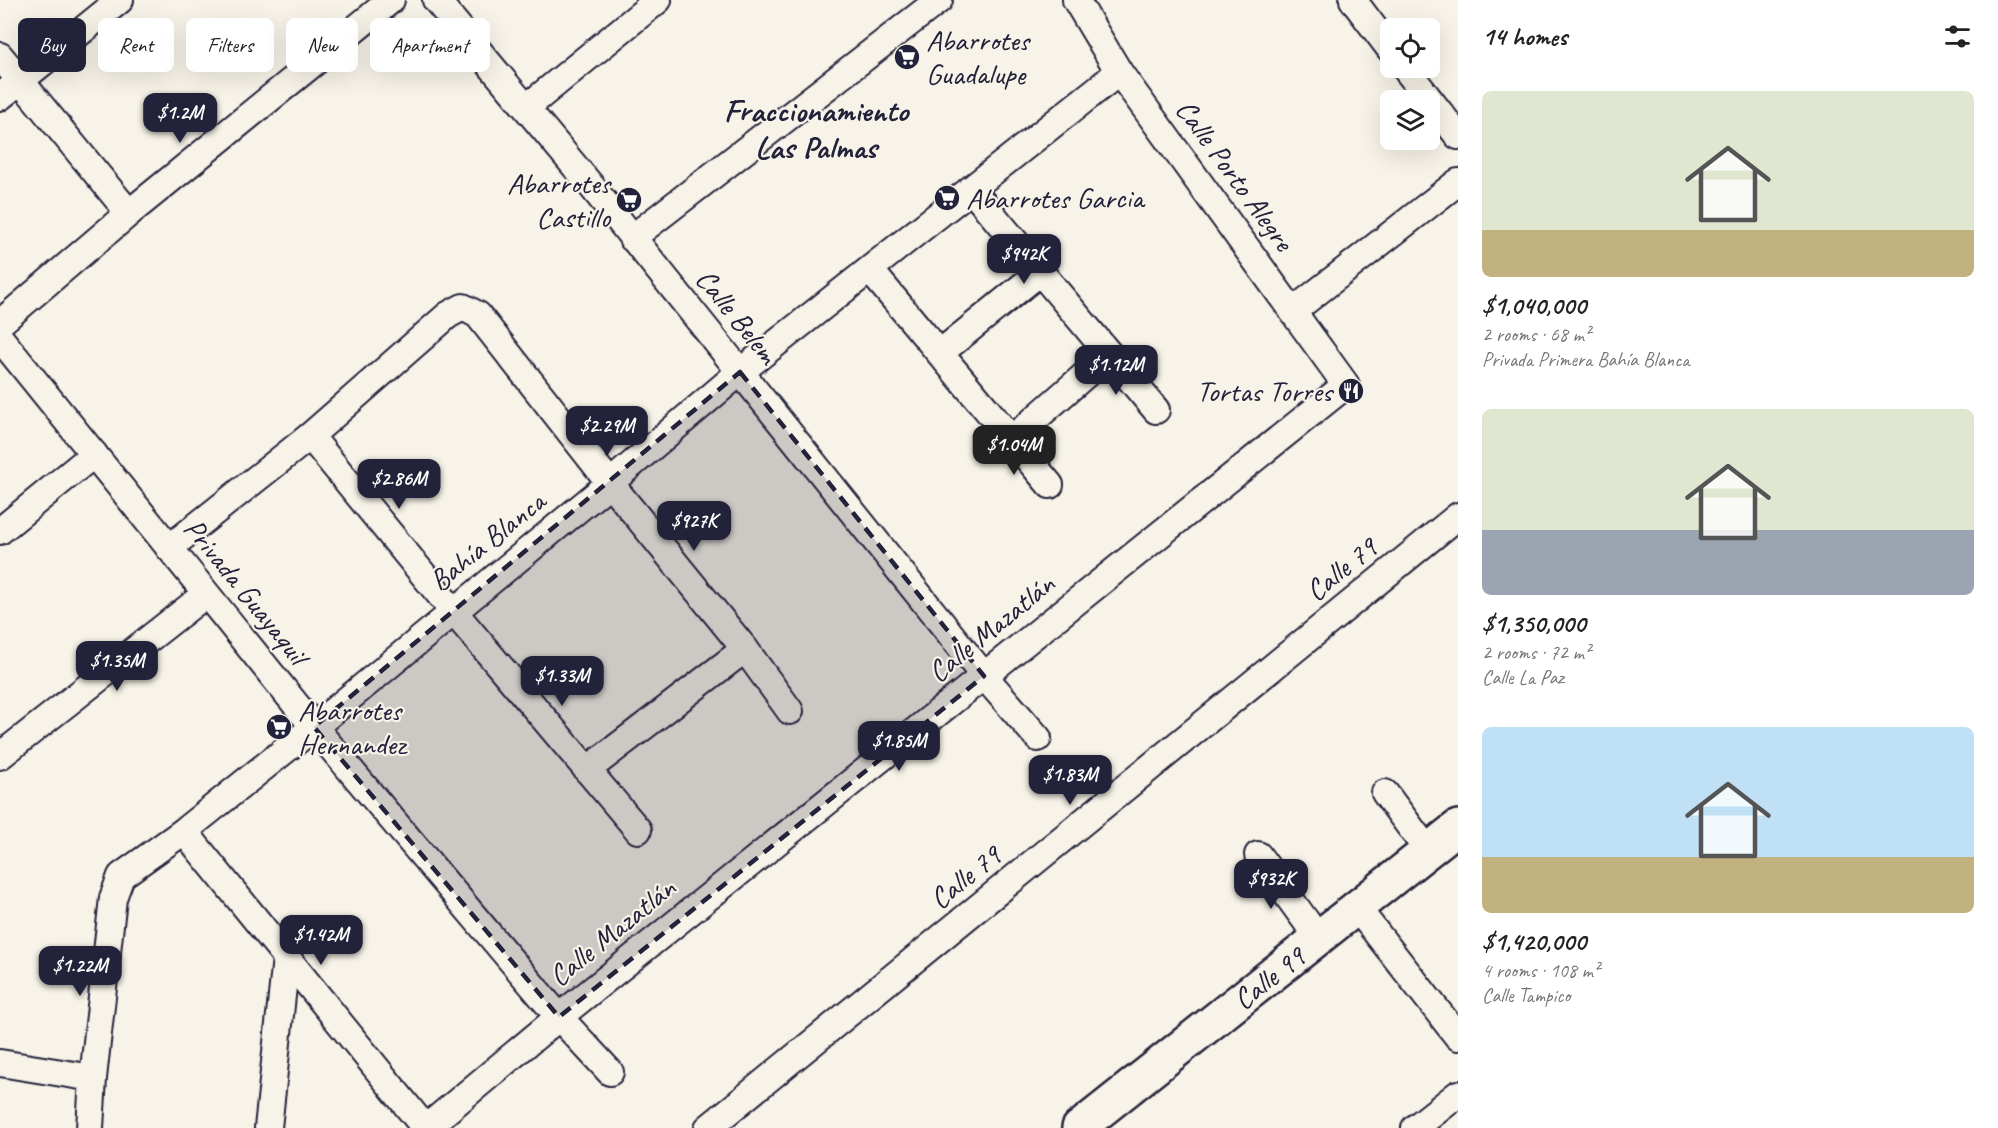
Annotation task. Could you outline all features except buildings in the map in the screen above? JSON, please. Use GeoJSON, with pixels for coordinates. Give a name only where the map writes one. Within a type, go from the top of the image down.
{"type":"FeatureCollection","features":[{"type":"Feature","properties":{"kind":"street"},"geometry":{"type":"LineString","coordinates":[[0,97],[120,0]]}},
{"type":"Feature","properties":{"kind":"street"},"geometry":{"type":"LineString","coordinates":[[0,324],[129,213],[391,0]]}},
{"type":"Feature","properties":{"kind":"street","name":"Calle Belem"},"geometry":{"type":"LineString","coordinates":[[436,0],[527,107],[984,676],[1038,738]]}},
{"type":"Feature","properties":{"kind":"street"},"geometry":{"type":"LineString","coordinates":[[527,107],[658,0]]}},
{"type":"Feature","properties":{"kind":"street"},"geometry":{"type":"LineString","coordinates":[[632,238],[939,0]]}},
{"type":"Feature","properties":{"kind":"street","name":"Calle Porto Alegre"},"geometry":{"type":"LineString","coordinates":[[1076,0],[1119,72],[1346,385]]}},
{"type":"Feature","properties":{"kind":"street"},"geometry":{"type":"LineString","coordinates":[[1362,3],[1380,33]]}},
{"type":"Feature","properties":{"kind":"street"},"geometry":{"type":"LineString","coordinates":[[0,56],[129,213]]}},
{"type":"Feature","properties":{"kind":"street","name":"Bahía Blanca"},"geometry":{"type":"LineString","coordinates":[[90,1128],[93,1078],[113,898],[121,876],[184,831],[314,727],[610,483],[740,372],[1119,72]]}},
{"type":"Feature","properties":{"kind":"street"},"geometry":{"type":"LineString","coordinates":[[1413,78],[1458,136]]}},
{"type":"Feature","properties":{"kind":"street"},"geometry":{"type":"LineString","coordinates":[[1293,311],[1458,182]]}},
{"type":"Feature","properties":{"kind":"street"},"geometry":{"type":"LineString","coordinates":[[971,189],[1156,410]]}},
{"type":"Feature","properties":{"kind":"street"},"geometry":{"type":"LineString","coordinates":[[870,270],[1050,484]]}},
{"type":"Feature","properties":{"kind":"street"},"geometry":{"type":"LineString","coordinates":[[940,353],[1040,272]]}},
{"type":"Feature","properties":{"kind":"street"},"geometry":{"type":"LineString","coordinates":[[169,548],[310,436],[448,315],[463,307],[478,315],[745,649],[790,711]]}},
{"type":"Feature","properties":{"kind":"street","name":"Privada Guayaquil"},"geometry":{"type":"LineString","coordinates":[[0,338],[314,727],[559,1017],[610,1072]]}},
{"type":"Feature","properties":{"kind":"street"},"geometry":{"type":"LineString","coordinates":[[1012,439],[1109,354]]}},
{"type":"Feature","properties":{"kind":"street","name":"Calle Mazatlán"},"geometry":{"type":"LineString","coordinates":[[425,1128],[559,1017],[1346,385]]}},
{"type":"Feature","properties":{"kind":"street"},"geometry":{"type":"LineString","coordinates":[[310,436],[454,612],[638,830]]}},
{"type":"Feature","properties":{"kind":"street"},"geometry":{"type":"LineString","coordinates":[[0,531],[94,454]]}},
{"type":"Feature","properties":{"kind":"street","name":"Calle 79"},"geometry":{"type":"LineString","coordinates":[[708,1128],[1458,516]]}},
{"type":"Feature","properties":{"kind":"street"},"geometry":{"type":"LineString","coordinates":[[0,756],[206,594]]}},
{"type":"Feature","properties":{"kind":"street"},"geometry":{"type":"LineString","coordinates":[[587,770],[745,649]]}},
{"type":"Feature","properties":{"kind":"street"},"geometry":{"type":"LineString","coordinates":[[1385,793],[1428,851]]}},
{"type":"Feature","properties":{"kind":"street","name":"Calle 99"},"geometry":{"type":"LineString","coordinates":[[1079,1128],[1458,827]]}},
{"type":"Feature","properties":{"kind":"street"},"geometry":{"type":"LineString","coordinates":[[184,831],[425,1128]]}},
{"type":"Feature","properties":{"kind":"street"},"geometry":{"type":"LineString","coordinates":[[1258,855],[1319,939]]}},
{"type":"Feature","properties":{"kind":"street"},"geometry":{"type":"LineString","coordinates":[[1357,908],[1458,1037]]}},
{"type":"Feature","properties":{"kind":"street"},"geometry":{"type":"LineString","coordinates":[[268,1128],[286,958]]}},
{"type":"Feature","properties":{"kind":"street"},"geometry":{"type":"LineString","coordinates":[[0,1063],[93,1078]]}},
{"type":"Feature","properties":{"kind":"street"},"geometry":{"type":"LineString","coordinates":[[1415,1128],[1458,1094]]}},
{"type":"Feature","properties":{"kind":"highlighted area"},"geometry":{"type":"Polygon","coordinates":[[[740,372],[984,676],[559,1017],[314,727],[740,372]]]}},
{"type":"Feature","properties":{"kind":"place","name":"Abarrotes Guadalupe"},"geometry":{"type":"Point","coordinates":[907,57]}},
{"type":"Feature","properties":{"kind":"place","name":"Abarrotes Garcia"},"geometry":{"type":"Point","coordinates":[947,198]}},
{"type":"Feature","properties":{"kind":"place","name":"Abarrotes Castillo"},"geometry":{"type":"Point","coordinates":[629,200]}},
{"type":"Feature","properties":{"kind":"place","name":"Tortas Torres"},"geometry":{"type":"Point","coordinates":[1351,391]}},
{"type":"Feature","properties":{"kind":"place","name":"Abarrotes Hernandez"},"geometry":{"type":"Point","coordinates":[279,727]}},
{"type":"Feature","properties":{"kind":"district","name":"Fraccionamiento Las Palmas"},"geometry":{"type":"Point","coordinates":[816,128]}}]}
